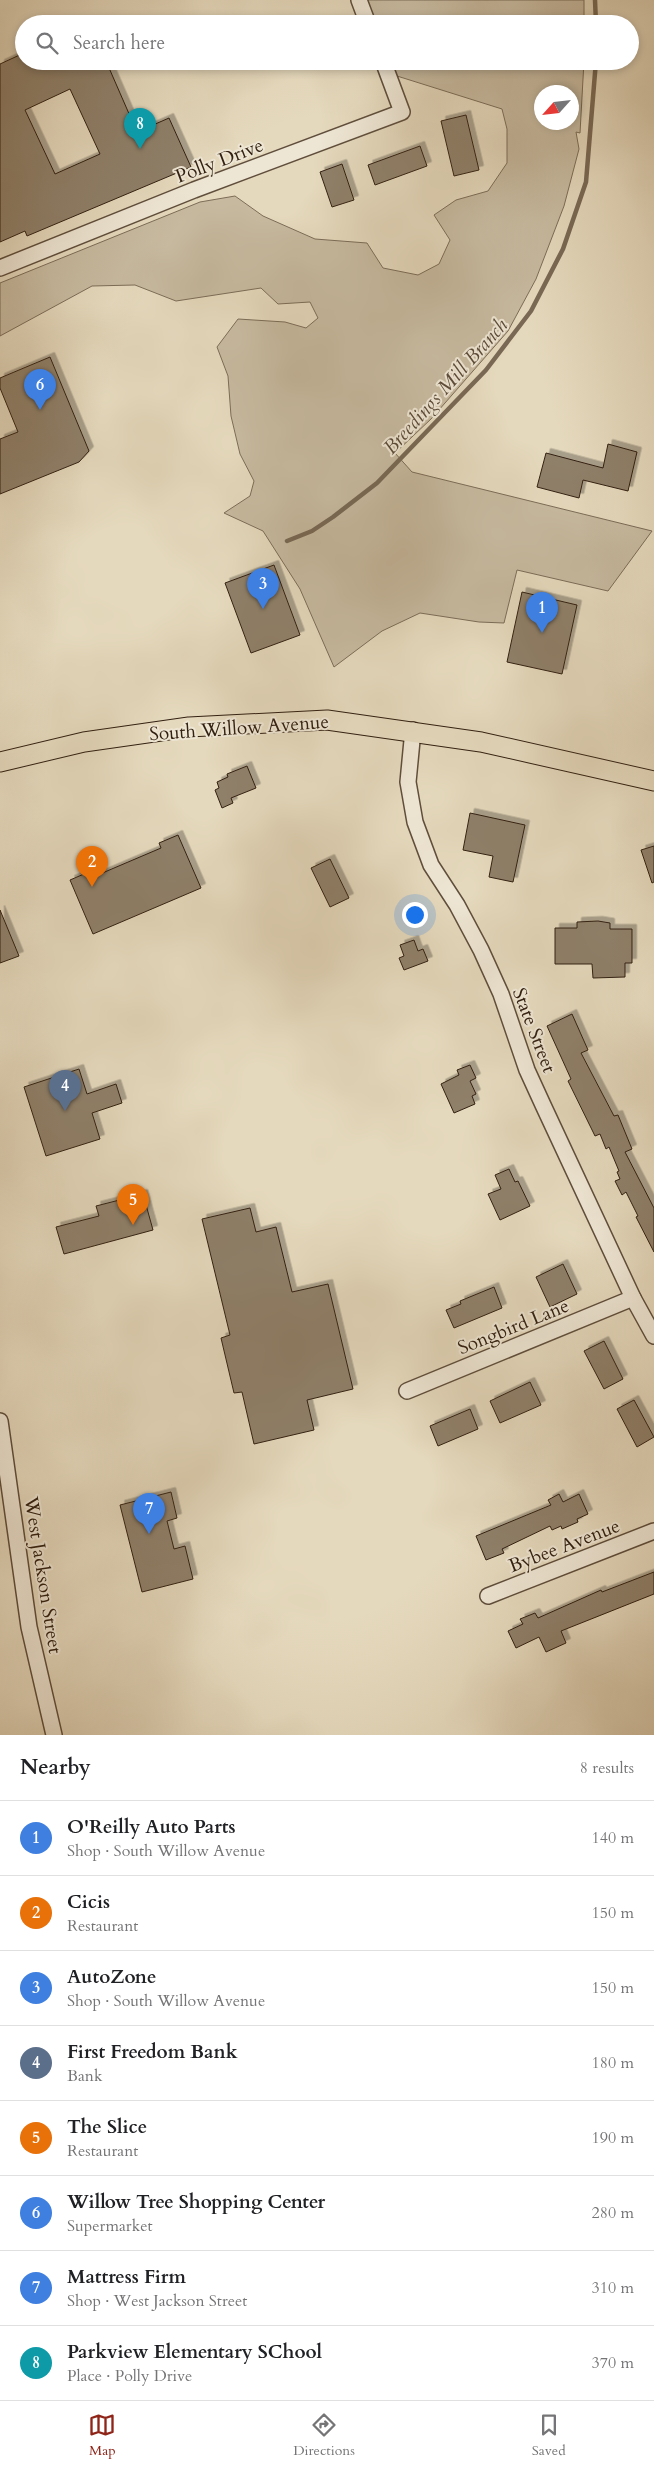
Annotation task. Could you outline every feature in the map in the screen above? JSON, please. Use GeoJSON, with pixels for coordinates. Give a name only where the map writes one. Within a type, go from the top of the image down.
{"type":"FeatureCollection","features":[{"type":"Feature","properties":{"kind":"main road","name":"South Willow Avenue"},"geometry":{"type":"LineString","coordinates":[[0,762],[84,742],[190,727],[327,720],[413,730],[481,742],[654,781]]}},
{"type":"Feature","properties":{"kind":"street"},"geometry":{"type":"LineString","coordinates":[[359,0],[365,15]]}},
{"type":"Feature","properties":{"kind":"street","name":"Polly Drive"},"geometry":{"type":"LineString","coordinates":[[0,268],[185,193],[402,112],[386,70]]}},
{"type":"Feature","properties":{"kind":"street","name":"State Street"},"geometry":{"type":"LineString","coordinates":[[413,730],[408,782],[415,822],[431,866],[456,904],[481,950],[501,994],[527,1070],[633,1298],[654,1336]]}},
{"type":"Feature","properties":{"kind":"street","name":"Songbird Lane"},"geometry":{"type":"LineString","coordinates":[[407,1391],[633,1298]]}},
{"type":"Feature","properties":{"kind":"street","name":"West Jackson Street"},"geometry":{"type":"LineString","coordinates":[[0,1421],[29,1627],[54,1735]]}},
{"type":"Feature","properties":{"kind":"street","name":"Bybee Avenue"},"geometry":{"type":"LineString","coordinates":[[488,1596],[654,1531]]}},
{"type":"Feature","properties":{"kind":"shaded area"},"geometry":{"type":"Polygon","coordinates":[[[367,0],[584,0],[584,15],[373,15],[367,0]]]}},
{"type":"Feature","properties":{"kind":"shaded area"},"geometry":{"type":"Polygon","coordinates":[[[395,70],[584,70],[580,133],[576,132],[579,149],[564,206],[536,279],[508,331],[431,419],[395,453],[412,472],[652,531],[608,591],[517,570],[504,623],[479,622],[420,613],[382,631],[334,667],[300,589],[263,531],[224,513],[250,496],[254,481],[240,454],[231,416],[228,376],[217,347],[238,319],[285,322],[306,328],[318,318],[310,302],[278,304],[261,288],[176,301],[135,285],[92,286],[0,336],[0,283],[200,202],[235,196],[263,216],[315,239],[367,243],[383,268],[418,275],[439,264],[450,240],[434,215],[456,200],[488,191],[507,163],[507,129],[502,109],[397,76],[395,70]]]}},
{"type":"Feature","properties":{"kind":"building"},"geometry":{"type":"Polygon","coordinates":[[[15,57],[15,70],[110,70],[137,132],[169,118],[191,167],[27,236],[25,231],[0,242],[0,64],[15,57]],[[70,89],[25,110],[55,174],[100,154],[70,89]]]}},
{"type":"Feature","properties":{"kind":"building"},"geometry":{"type":"Polygon","coordinates":[[[466,115],[479,170],[454,176],[441,121],[466,115]]]}},
{"type":"Feature","properties":{"kind":"building"},"geometry":{"type":"Polygon","coordinates":[[[420,146],[427,166],[375,185],[368,165],[420,146]]]}},
{"type":"Feature","properties":{"kind":"building"},"geometry":{"type":"Polygon","coordinates":[[[342,164],[354,200],[332,207],[320,172],[342,164]]]}},
{"type":"Feature","properties":{"kind":"building"},"geometry":{"type":"Polygon","coordinates":[[[50,357],[89,451],[79,462],[0,494],[0,439],[18,432],[0,388],[0,378],[50,357]]]}},
{"type":"Feature","properties":{"kind":"building"},"geometry":{"type":"Polygon","coordinates":[[[608,444],[637,452],[628,491],[583,480],[579,498],[537,487],[546,453],[603,468],[608,444]]]}},
{"type":"Feature","properties":{"kind":"building"},"geometry":{"type":"Polygon","coordinates":[[[274,565],[300,635],[251,653],[225,583],[274,565]]]}},
{"type":"Feature","properties":{"kind":"building"},"geometry":{"type":"Polygon","coordinates":[[[522,592],[577,605],[562,674],[507,662],[522,592]]]}},
{"type":"Feature","properties":{"kind":"building"},"geometry":{"type":"Polygon","coordinates":[[[247,766],[256,788],[231,798],[233,803],[222,808],[215,790],[219,788],[217,782],[228,777],[227,774],[247,766]]]}},
{"type":"Feature","properties":{"kind":"building"},"geometry":{"type":"Polygon","coordinates":[[[470,813],[525,825],[513,882],[489,877],[493,856],[463,850],[470,813]]]}},
{"type":"Feature","properties":{"kind":"building"},"geometry":{"type":"Polygon","coordinates":[[[178,835],[201,888],[93,934],[70,880],[98,868],[100,874],[161,848],[159,843],[178,835]]]}},
{"type":"Feature","properties":{"kind":"building"},"geometry":{"type":"Polygon","coordinates":[[[654,846],[654,882],[652,883],[641,850],[654,846]]]}},
{"type":"Feature","properties":{"kind":"building"},"geometry":{"type":"Polygon","coordinates":[[[330,859],[349,898],[330,907],[311,868],[330,859]]]}},
{"type":"Feature","properties":{"kind":"building"},"geometry":{"type":"Polygon","coordinates":[[[0,910],[19,956],[0,963],[0,910]]]}},
{"type":"Feature","properties":{"kind":"building"},"geometry":{"type":"Polygon","coordinates":[[[598,921],[610,923],[610,929],[632,929],[632,963],[625,963],[625,977],[593,978],[592,964],[555,964],[555,928],[577,928],[577,922],[598,921]]]}},
{"type":"Feature","properties":{"kind":"building"},"geometry":{"type":"Polygon","coordinates":[[[414,940],[418,951],[423,949],[428,961],[404,970],[399,958],[404,956],[400,945],[414,940]]]}},
{"type":"Feature","properties":{"kind":"building"},"geometry":{"type":"Polygon","coordinates":[[[572,1014],[588,1050],[581,1053],[614,1116],[618,1115],[632,1149],[625,1152],[654,1208],[654,1252],[636,1217],[638,1216],[626,1192],[622,1195],[615,1181],[620,1179],[617,1172],[619,1171],[609,1147],[606,1149],[600,1134],[595,1136],[568,1081],[571,1079],[547,1026],[572,1014]]]}},
{"type":"Feature","properties":{"kind":"building"},"geometry":{"type":"Polygon","coordinates":[[[470,1065],[476,1078],[470,1081],[476,1094],[472,1096],[475,1104],[454,1113],[441,1084],[459,1075],[457,1070],[470,1065]]]}},
{"type":"Feature","properties":{"kind":"building"},"geometry":{"type":"Polygon","coordinates":[[[79,1069],[87,1094],[116,1084],[122,1103],[92,1113],[100,1139],[46,1156],[24,1087],[79,1069]]]}},
{"type":"Feature","properties":{"kind":"building"},"geometry":{"type":"Polygon","coordinates":[[[509,1169],[515,1182],[518,1181],[530,1206],[500,1220],[488,1194],[501,1189],[495,1175],[509,1169]]]}},
{"type":"Feature","properties":{"kind":"building"},"geometry":{"type":"Polygon","coordinates":[[[143,1194],[153,1230],[64,1254],[56,1227],[99,1216],[96,1206],[143,1194]]]}},
{"type":"Feature","properties":{"kind":"building"},"geometry":{"type":"Polygon","coordinates":[[[250,1208],[256,1232],[276,1227],[292,1292],[328,1284],[353,1389],[307,1400],[314,1430],[254,1444],[242,1392],[234,1393],[221,1338],[230,1335],[202,1219],[250,1208]]]}},
{"type":"Feature","properties":{"kind":"building"},"geometry":{"type":"Polygon","coordinates":[[[563,1264],[577,1294],[550,1307],[536,1277],[563,1264]]]}},
{"type":"Feature","properties":{"kind":"building"},"geometry":{"type":"Polygon","coordinates":[[[494,1287],[502,1308],[454,1328],[446,1310],[461,1304],[460,1301],[494,1287]]]}},
{"type":"Feature","properties":{"kind":"building"},"geometry":{"type":"Polygon","coordinates":[[[604,1341],[623,1379],[604,1389],[584,1351],[604,1341]]]}},
{"type":"Feature","properties":{"kind":"building"},"geometry":{"type":"Polygon","coordinates":[[[530,1382],[541,1405],[500,1423],[490,1401],[530,1382]]]}},
{"type":"Feature","properties":{"kind":"building"},"geometry":{"type":"Polygon","coordinates":[[[634,1400],[654,1437],[637,1447],[617,1409],[634,1400]]]}},
{"type":"Feature","properties":{"kind":"building"},"geometry":{"type":"Polygon","coordinates":[[[470,1409],[478,1429],[438,1446],[430,1426],[470,1409]]]}},
{"type":"Feature","properties":{"kind":"building"},"geometry":{"type":"Polygon","coordinates":[[[171,1492],[177,1518],[167,1521],[174,1549],[185,1546],[193,1579],[142,1592],[120,1505],[171,1492]]]}},
{"type":"Feature","properties":{"kind":"building"},"geometry":{"type":"Polygon","coordinates":[[[559,1494],[563,1502],[579,1494],[588,1514],[577,1519],[578,1522],[562,1529],[561,1526],[552,1530],[550,1526],[502,1549],[504,1553],[486,1560],[476,1536],[551,1505],[548,1500],[559,1494]]]}},
{"type":"Feature","properties":{"kind":"building"},"geometry":{"type":"Polygon","coordinates":[[[654,1572],[654,1594],[561,1631],[566,1643],[546,1652],[539,1637],[516,1648],[508,1631],[523,1624],[520,1619],[535,1613],[538,1618],[601,1590],[602,1592],[654,1572]]]}},
{"type":"Feature","properties":{"kind":"waterway","name":"Breedings Mill Branch"},"geometry":{"type":"LineString","coordinates":[[595,0],[596,15]]}},
{"type":"Feature","properties":{"kind":"waterway","name":"Breedings Mill Branch"},"geometry":{"type":"LineString","coordinates":[[287,541],[312,531],[377,483],[486,370],[531,311],[563,249],[586,182],[595,70]]}},
{"type":"Feature","properties":{"kind":"place","name":"Parkview Elementary SChool"},"geometry":{"type":"Point","coordinates":[140,149]}},
{"type":"Feature","properties":{"kind":"place","name":"Willow Tree Shopping Center"},"geometry":{"type":"Point","coordinates":[40,410]}},
{"type":"Feature","properties":{"kind":"place","name":"AutoZone"},"geometry":{"type":"Point","coordinates":[263,609]}},
{"type":"Feature","properties":{"kind":"place","name":"O'Reilly Auto Parts"},"geometry":{"type":"Point","coordinates":[542,633]}},
{"type":"Feature","properties":{"kind":"place","name":"Cicis"},"geometry":{"type":"Point","coordinates":[92,887]}},
{"type":"Feature","properties":{"kind":"place","name":"First Freedom Bank"},"geometry":{"type":"Point","coordinates":[65,1111]}},
{"type":"Feature","properties":{"kind":"place","name":"The Slice"},"geometry":{"type":"Point","coordinates":[133,1225]}},
{"type":"Feature","properties":{"kind":"place","name":"Mattress Firm"},"geometry":{"type":"Point","coordinates":[149,1534]}}]}
